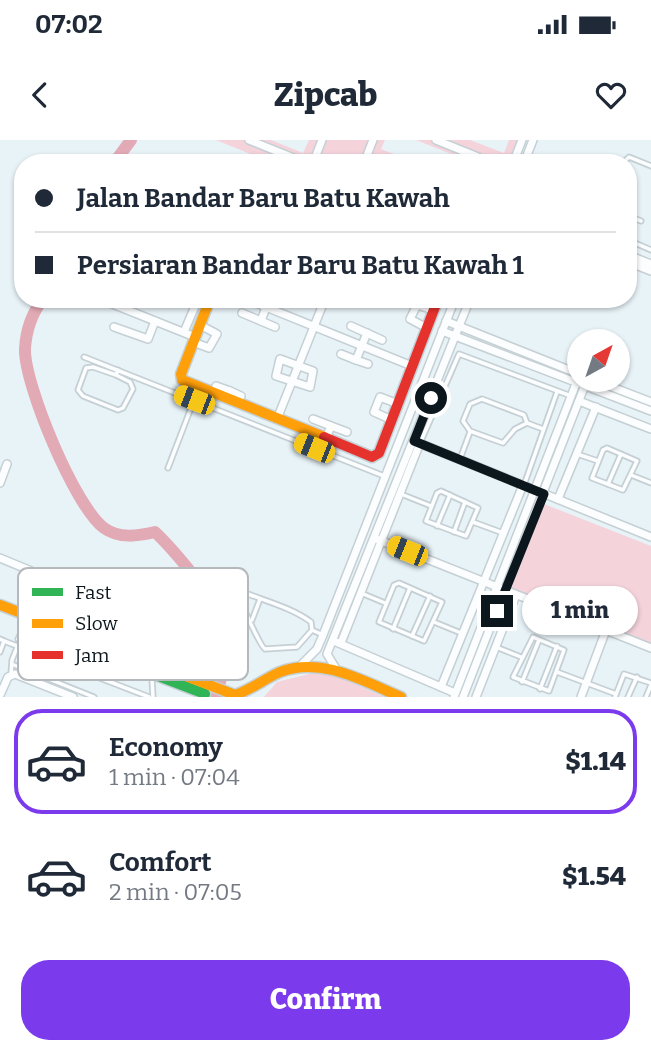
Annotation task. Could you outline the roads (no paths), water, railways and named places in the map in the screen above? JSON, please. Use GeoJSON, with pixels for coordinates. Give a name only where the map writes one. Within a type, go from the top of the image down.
{"type":"FeatureCollection","features":[{"type":"Feature","properties":{"kind":"main road"},"geometry":{"type":"LineString","coordinates":[[207,308],[180,378],[228,395],[277,419],[372,457],[379,453],[415,369],[433,310]]}},
{"type":"Feature","properties":{"kind":"main road"},"geometry":{"type":"LineString","coordinates":[[0,605],[18,613]]}},
{"type":"Feature","properties":{"kind":"main road"},"geometry":{"type":"LineString","coordinates":[[0,614],[18,621]]}},
{"type":"Feature","properties":{"kind":"main road"},"geometry":{"type":"LineString","coordinates":[[171,680],[209,693],[236,695],[263,684],[274,675],[299,667],[323,666],[401,697]]}},
{"type":"Feature","properties":{"kind":"main road"},"geometry":{"type":"LineString","coordinates":[[178,680],[209,693]]}},
{"type":"Feature","properties":{"kind":"main road"},"geometry":{"type":"LineString","coordinates":[[259,697],[263,684]]}},
{"type":"Feature","properties":{"kind":"street"},"geometry":{"type":"LineString","coordinates":[[249,140],[284,154]]}},
{"type":"Feature","properties":{"kind":"street"},"geometry":{"type":"LineString","coordinates":[[436,140],[471,154]]}},
{"type":"Feature","properties":{"kind":"street"},"geometry":{"type":"LineString","coordinates":[[128,308],[184,332],[209,348],[217,334],[200,325]]}},
{"type":"Feature","properties":{"kind":"street"},"geometry":{"type":"LineString","coordinates":[[184,332],[194,308]]}},
{"type":"Feature","properties":{"kind":"street"},"geometry":{"type":"LineString","coordinates":[[261,321],[266,308]]}},
{"type":"Feature","properties":{"kind":"street"},"geometry":{"type":"LineString","coordinates":[[278,308],[314,327],[415,369],[429,365]]}},
{"type":"Feature","properties":{"kind":"street"},"geometry":{"type":"LineString","coordinates":[[277,419],[321,308]]}},
{"type":"Feature","properties":{"kind":"street"},"geometry":{"type":"LineString","coordinates":[[416,308],[410,319],[427,328]]}},
{"type":"Feature","properties":{"kind":"street"},"geometry":{"type":"LineString","coordinates":[[427,308],[433,310]]}},
{"type":"Feature","properties":{"kind":"street"},"geometry":{"type":"LineString","coordinates":[[429,365],[451,308]]}},
{"type":"Feature","properties":{"kind":"street"},"geometry":{"type":"LineString","coordinates":[[337,642],[378,540],[400,494],[467,308]]}},
{"type":"Feature","properties":{"kind":"street"},"geometry":{"type":"LineString","coordinates":[[242,313],[275,327]]}},
{"type":"Feature","properties":{"kind":"street"},"geometry":{"type":"LineString","coordinates":[[114,327],[148,339],[155,321]]}},
{"type":"Feature","properties":{"kind":"street"},"geometry":{"type":"LineString","coordinates":[[446,321],[567,373]]}},
{"type":"Feature","properties":{"kind":"street"},"geometry":{"type":"LineString","coordinates":[[351,326],[382,340]]}},
{"type":"Feature","properties":{"kind":"street"},"geometry":{"type":"LineString","coordinates":[[442,331],[567,374]]}},
{"type":"Feature","properties":{"kind":"street"},"geometry":{"type":"LineString","coordinates":[[356,360],[367,333]]}},
{"type":"Feature","properties":{"kind":"street"},"geometry":{"type":"LineString","coordinates":[[341,354],[368,364]]}},
{"type":"Feature","properties":{"kind":"street"},"geometry":{"type":"LineString","coordinates":[[279,360],[299,365],[315,374],[308,388],[292,383],[274,375],[279,360]]}},
{"type":"Feature","properties":{"kind":"street"},"geometry":{"type":"LineString","coordinates":[[415,369],[429,365]]}},
{"type":"Feature","properties":{"kind":"street"},"geometry":{"type":"LineString","coordinates":[[299,667],[317,649],[386,477],[415,369]]}},
{"type":"Feature","properties":{"kind":"street"},"geometry":{"type":"LineString","coordinates":[[216,386],[228,395],[241,396]]}},
{"type":"Feature","properties":{"kind":"street"},"geometry":{"type":"LineString","coordinates":[[460,696],[496,587],[573,392]]}},
{"type":"Feature","properties":{"kind":"street"},"geometry":{"type":"LineString","coordinates":[[460,696],[544,494],[582,392]]}},
{"type":"Feature","properties":{"kind":"street"},"geometry":{"type":"LineString","coordinates":[[607,392],[651,411]]}},
{"type":"Feature","properties":{"kind":"street"},"geometry":{"type":"LineString","coordinates":[[625,392],[651,402]]}},
{"type":"Feature","properties":{"kind":"street"},"geometry":{"type":"LineString","coordinates":[[392,420],[374,414],[376,405],[381,397],[398,404]]}},
{"type":"Feature","properties":{"kind":"street"},"geometry":{"type":"LineString","coordinates":[[579,401],[651,429]]}},
{"type":"Feature","properties":{"kind":"street"},"geometry":{"type":"LineString","coordinates":[[558,499],[596,407]]}},
{"type":"Feature","properties":{"kind":"street"},"geometry":{"type":"LineString","coordinates":[[313,419],[347,432]]}},
{"type":"Feature","properties":{"kind":"street"},"geometry":{"type":"LineString","coordinates":[[326,438],[331,426]]}},
{"type":"Feature","properties":{"kind":"street"},"geometry":{"type":"LineString","coordinates":[[417,442],[649,537],[651,526]]}},
{"type":"Feature","properties":{"kind":"street"},"geometry":{"type":"LineString","coordinates":[[342,673],[330,663],[327,654],[337,642],[362,593],[397,481],[417,442]]}},
{"type":"Feature","properties":{"kind":"street"},"geometry":{"type":"LineString","coordinates":[[0,483],[4,462]]}},
{"type":"Feature","properties":{"kind":"street"},"geometry":{"type":"LineString","coordinates":[[386,477],[397,481]]}},
{"type":"Feature","properties":{"kind":"street"},"geometry":{"type":"LineString","coordinates":[[441,687],[523,485]]}},
{"type":"Feature","properties":{"kind":"street"},"geometry":{"type":"LineString","coordinates":[[378,540],[651,648]]}},
{"type":"Feature","properties":{"kind":"street"},"geometry":{"type":"LineString","coordinates":[[0,558],[24,568]]}},
{"type":"Feature","properties":{"kind":"street"},"geometry":{"type":"LineString","coordinates":[[477,697],[516,595]]}},
{"type":"Feature","properties":{"kind":"street"},"geometry":{"type":"LineString","coordinates":[[580,697],[606,630]]}},
{"type":"Feature","properties":{"kind":"street"},"geometry":{"type":"LineString","coordinates":[[323,635],[460,696]]}},
{"type":"Feature","properties":{"kind":"street"},"geometry":{"type":"LineString","coordinates":[[0,695],[11,674],[18,677]]}},
{"type":"Feature","properties":{"kind":"street"},"geometry":{"type":"LineString","coordinates":[[27,680],[73,697]]}},
{"type":"Feature","properties":{"kind":"lane"},"geometry":{"type":"LineString","coordinates":[[417,442],[459,354],[571,396]]}},
{"type":"Feature","properties":{"kind":"lane"},"geometry":{"type":"LineString","coordinates":[[84,357],[386,477]]}},
{"type":"Feature","properties":{"kind":"lane"},"geometry":{"type":"LineString","coordinates":[[93,367],[116,375],[130,382],[134,389],[123,408],[118,410],[83,396],[78,390],[86,368],[93,367]]}},
{"type":"Feature","properties":{"kind":"lane"},"geometry":{"type":"LineString","coordinates":[[116,375],[118,370]]}},
{"type":"Feature","properties":{"kind":"lane"},"geometry":{"type":"LineString","coordinates":[[523,485],[557,392]]}},
{"type":"Feature","properties":{"kind":"lane"},"geometry":{"type":"LineString","coordinates":[[168,468],[194,400]]}},
{"type":"Feature","properties":{"kind":"lane"},"geometry":{"type":"LineString","coordinates":[[527,423],[503,443],[470,431],[463,421],[470,404],[475,400],[524,415],[527,423],[543,429]]}},
{"type":"Feature","properties":{"kind":"lane"},"geometry":{"type":"LineString","coordinates":[[460,459],[470,431]]}},
{"type":"Feature","properties":{"kind":"lane"},"geometry":{"type":"LineString","coordinates":[[605,448],[637,461],[623,490],[592,478],[598,461],[605,448]]}},
{"type":"Feature","properties":{"kind":"lane"},"geometry":{"type":"LineString","coordinates":[[608,484],[621,453]]}},
{"type":"Feature","properties":{"kind":"lane"},"geometry":{"type":"LineString","coordinates":[[577,454],[598,461]]}},
{"type":"Feature","properties":{"kind":"lane"},"geometry":{"type":"LineString","coordinates":[[631,475],[651,483]]}},
{"type":"Feature","properties":{"kind":"lane"},"geometry":{"type":"LineString","coordinates":[[438,492],[450,495],[478,508],[466,536],[425,519],[438,492]]}},
{"type":"Feature","properties":{"kind":"lane"},"geometry":{"type":"LineString","coordinates":[[400,494],[431,506]]}},
{"type":"Feature","properties":{"kind":"lane"},"geometry":{"type":"LineString","coordinates":[[437,526],[450,495]]}},
{"type":"Feature","properties":{"kind":"lane"},"geometry":{"type":"LineString","coordinates":[[454,532],[466,501]]}},
{"type":"Feature","properties":{"kind":"lane"},"geometry":{"type":"LineString","coordinates":[[473,522],[502,533]]}},
{"type":"Feature","properties":{"kind":"lane"},"geometry":{"type":"LineString","coordinates":[[396,583],[430,596],[442,604],[426,640],[379,622],[396,583]]}},
{"type":"Feature","properties":{"kind":"lane"},"geometry":{"type":"LineString","coordinates":[[393,629],[410,588]]}},
{"type":"Feature","properties":{"kind":"lane"},"geometry":{"type":"LineString","coordinates":[[362,593],[386,603]]}},
{"type":"Feature","properties":{"kind":"lane"},"geometry":{"type":"LineString","coordinates":[[248,594],[305,618],[311,622],[312,630],[297,647],[265,649],[260,646],[248,615]]}},
{"type":"Feature","properties":{"kind":"lane"},"geometry":{"type":"LineString","coordinates":[[412,636],[430,596]]}},
{"type":"Feature","properties":{"kind":"lane"},"geometry":{"type":"LineString","coordinates":[[252,620],[261,599]]}},
{"type":"Feature","properties":{"kind":"lane"},"geometry":{"type":"LineString","coordinates":[[434,622],[463,633]]}},
{"type":"Feature","properties":{"kind":"lane"},"geometry":{"type":"LineString","coordinates":[[312,630],[323,635]]}},
{"type":"Feature","properties":{"kind":"lane"},"geometry":{"type":"LineString","coordinates":[[0,652],[2,640]]}},
{"type":"Feature","properties":{"kind":"lane"},"geometry":{"type":"LineString","coordinates":[[529,640],[539,640],[565,652],[549,691],[513,677],[529,640]]}},
{"type":"Feature","properties":{"kind":"lane"},"geometry":{"type":"LineString","coordinates":[[522,682],[539,640]]}},
{"type":"Feature","properties":{"kind":"lane"},"geometry":{"type":"LineString","coordinates":[[540,689],[557,646]]}},
{"type":"Feature","properties":{"kind":"lane"},"geometry":{"type":"LineString","coordinates":[[496,647],[521,657]]}},
{"type":"Feature","properties":{"kind":"lane"},"geometry":{"type":"LineString","coordinates":[[11,674],[14,665],[12,660],[18,650]]}},
{"type":"Feature","properties":{"kind":"lane"},"geometry":{"type":"LineString","coordinates":[[14,665],[18,667]]}},
{"type":"Feature","properties":{"kind":"lane"},"geometry":{"type":"LineString","coordinates":[[557,672],[615,696],[624,674],[637,677],[651,684],[646,697]]}},
{"type":"Feature","properties":{"kind":"lane"},"geometry":{"type":"LineString","coordinates":[[628,697],[637,677]]}},
{"type":"Feature","properties":{"kind":"lane"},"geometry":{"type":"LineString","coordinates":[[52,680],[94,697]]}},
{"type":"Feature","properties":{"kind":"lane"},"geometry":{"type":"LineString","coordinates":[[107,680],[151,697],[155,685],[153,680]]}},
{"type":"Feature","properties":{"kind":"waterway"},"geometry":{"type":"LineString","coordinates":[[121,154],[131,140]]}},
{"type":"Feature","properties":{"kind":"waterway"},"geometry":{"type":"LineString","coordinates":[[37,308],[27,336],[27,366],[53,444],[79,496],[104,528],[122,535],[155,532],[188,568]]}},
{"type":"Feature","properties":{"kind":"waterway"},"geometry":{"type":"LineString","coordinates":[[216,697],[220,680]]}}]}
